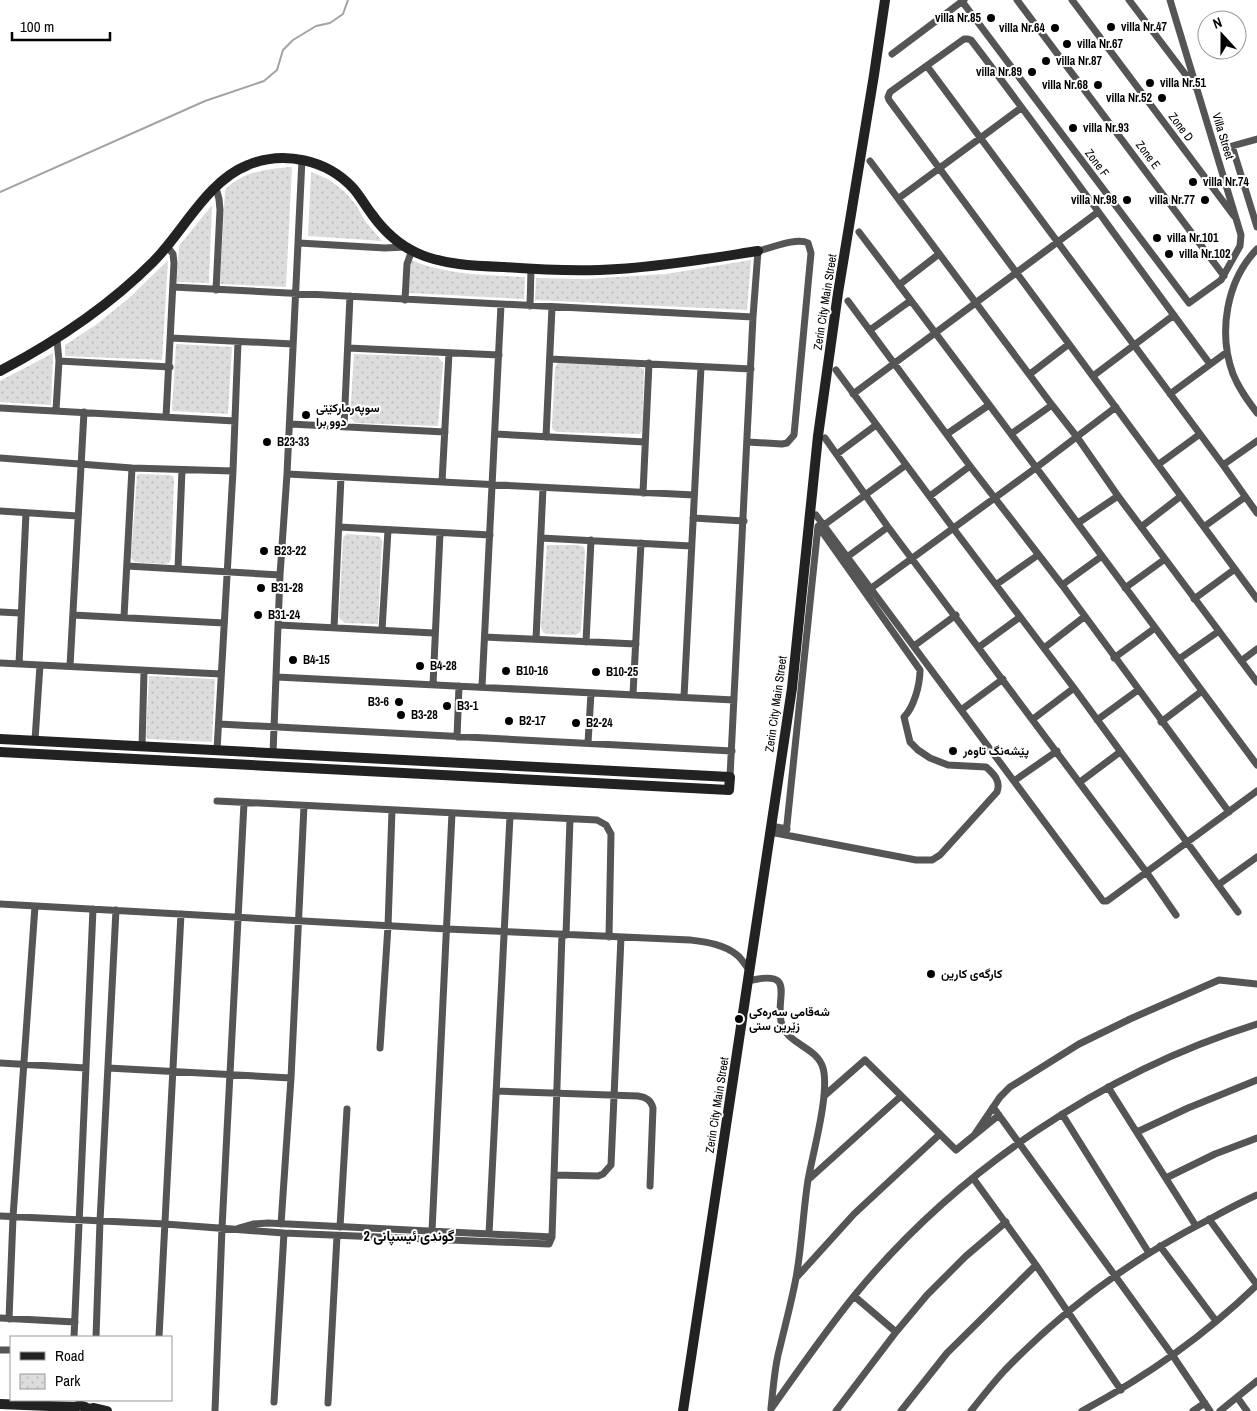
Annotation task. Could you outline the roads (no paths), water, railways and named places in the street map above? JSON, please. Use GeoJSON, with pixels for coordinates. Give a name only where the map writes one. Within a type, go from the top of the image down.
{"type":"FeatureCollection","features":[{"type":"Feature","properties":{"kind":"street","name":"Zerin City Main Street"},"geometry":{"type":"LineString","coordinates":[[684,1411],[792,688],[800,621],[808,517],[828,361],[885,0]]}},
{"type":"Feature","properties":{"kind":"street","name":"Zone E"},"geometry":{"type":"LineString","coordinates":[[1017,0],[1224,276]]}},
{"type":"Feature","properties":{"kind":"street","name":"Zone D"},"geometry":{"type":"LineString","coordinates":[[1072,0],[1236,219]]}},
{"type":"Feature","properties":{"kind":"street"},"geometry":{"type":"LineString","coordinates":[[1128,0],[1197,90]]}},
{"type":"Feature","properties":{"kind":"street","name":"Villa Street"},"geometry":{"type":"LineString","coordinates":[[1170,0],[1241,235],[1240,246]]}},
{"type":"Feature","properties":{"kind":"street"},"geometry":{"type":"LineString","coordinates":[[892,54],[963,1]]}},
{"type":"Feature","properties":{"kind":"street","name":"Zone F"},"geometry":{"type":"LineString","coordinates":[[963,1],[1186,302],[1193,301],[1217,284],[1224,276]]}},
{"type":"Feature","properties":{"kind":"street"},"geometry":{"type":"LineString","coordinates":[[1210,364],[1066,167],[968,38],[892,91],[888,97],[1257,599]]}},
{"type":"Feature","properties":{"kind":"street"},"geometry":{"type":"LineString","coordinates":[[927,66],[1257,513]]}},
{"type":"Feature","properties":{"kind":"street"},"geometry":{"type":"LineString","coordinates":[[899,198],[1021,108]]}},
{"type":"Feature","properties":{"kind":"street"},"geometry":{"type":"LineString","coordinates":[[1257,139],[1232,146],[1257,227]]}},
{"type":"Feature","properties":{"kind":"street"},"geometry":{"type":"LineString","coordinates":[[0,371],[57,340],[118,294],[167,246],[216,188],[237,170],[254,163],[282,158],[302,159],[332,170],[344,179],[358,194],[378,223],[409,249],[425,256],[452,262],[531,269],[618,269],[675,264],[758,251],[800,240],[808,243],[811,253],[794,434],[791,439],[782,444],[748,442]]}},
{"type":"Feature","properties":{"kind":"street"},"geometry":{"type":"LineString","coordinates":[[273,753],[280,575],[290,424],[302,159]]}},
{"type":"Feature","properties":{"kind":"street"},"geometry":{"type":"LineString","coordinates":[[870,162],[899,198],[1077,437],[1118,496],[1257,682]]}},
{"type":"Feature","properties":{"kind":"street"},"geometry":{"type":"LineString","coordinates":[[216,188],[220,204],[216,290]]}},
{"type":"Feature","properties":{"kind":"street"},"geometry":{"type":"LineString","coordinates":[[853,394],[1098,212]]}},
{"type":"Feature","properties":{"kind":"street"},"geometry":{"type":"LineString","coordinates":[[859,232],[1257,765]]}},
{"type":"Feature","properties":{"kind":"street"},"geometry":{"type":"LineString","coordinates":[[298,243],[409,249]]}},
{"type":"Feature","properties":{"kind":"street"},"geometry":{"type":"LineString","coordinates":[[166,417],[174,258],[167,246]]}},
{"type":"Feature","properties":{"kind":"street"},"geometry":{"type":"LineString","coordinates":[[1224,276],[1240,246],[1255,251],[1241,271],[1232,290],[1225,332],[1227,352],[1233,375],[1257,414]]}},
{"type":"Feature","properties":{"kind":"street"},"geometry":{"type":"LineString","coordinates":[[405,300],[409,249]]}},
{"type":"Feature","properties":{"kind":"street"},"geometry":{"type":"LineString","coordinates":[[0,752],[729,790],[758,251]]}},
{"type":"Feature","properties":{"kind":"street"},"geometry":{"type":"LineString","coordinates":[[899,284],[939,254]]}},
{"type":"Feature","properties":{"kind":"street"},"geometry":{"type":"LineString","coordinates":[[530,306],[531,269]]}},
{"type":"Feature","properties":{"kind":"street"},"geometry":{"type":"LineString","coordinates":[[173,287],[753,317]]}},
{"type":"Feature","properties":{"kind":"street"},"geometry":{"type":"LineString","coordinates":[[344,426],[350,296]]}},
{"type":"Feature","properties":{"kind":"street"},"geometry":{"type":"LineString","coordinates":[[870,330],[910,300]]}},
{"type":"Feature","properties":{"kind":"street"},"geometry":{"type":"LineString","coordinates":[[848,301],[970,466],[1062,585],[1229,812]]}},
{"type":"Feature","properties":{"kind":"street"},"geometry":{"type":"LineString","coordinates":[[482,687],[501,305]]}},
{"type":"Feature","properties":{"kind":"street"},"geometry":{"type":"LineString","coordinates":[[546,437],[552,307]]}},
{"type":"Feature","properties":{"kind":"street"},"geometry":{"type":"LineString","coordinates":[[1093,376],[1174,315]]}},
{"type":"Feature","properties":{"kind":"street"},"geometry":{"type":"LineString","coordinates":[[171,338],[293,344]]}},
{"type":"Feature","properties":{"kind":"street"},"geometry":{"type":"LineString","coordinates":[[56,410],[59,361],[57,340]]}},
{"type":"Feature","properties":{"kind":"street"},"geometry":{"type":"LineString","coordinates":[[217,750],[233,471],[238,342]]}},
{"type":"Feature","properties":{"kind":"street"},"geometry":{"type":"LineString","coordinates":[[1030,374],[1069,344]]}},
{"type":"Feature","properties":{"kind":"street"},"geometry":{"type":"LineString","coordinates":[[348,348],[499,355]]}},
{"type":"Feature","properties":{"kind":"street"},"geometry":{"type":"LineString","coordinates":[[1170,394],[1227,352]]}},
{"type":"Feature","properties":{"kind":"street"},"geometry":{"type":"LineString","coordinates":[[442,482],[449,353]]}},
{"type":"Feature","properties":{"kind":"street"},"geometry":{"type":"LineString","coordinates":[[550,358],[752,369]]}},
{"type":"Feature","properties":{"kind":"street"},"geometry":{"type":"LineString","coordinates":[[59,361],[170,367]]}},
{"type":"Feature","properties":{"kind":"street"},"geometry":{"type":"LineString","coordinates":[[643,493],[649,363]]}},
{"type":"Feature","properties":{"kind":"street"},"geometry":{"type":"LineString","coordinates":[[684,697],[701,367]]}},
{"type":"Feature","properties":{"kind":"street"},"geometry":{"type":"LineString","coordinates":[[836,370],[952,528],[997,584],[1238,912]]}},
{"type":"Feature","properties":{"kind":"street"},"geometry":{"type":"LineString","coordinates":[[947,434],[989,405]]}},
{"type":"Feature","properties":{"kind":"street"},"geometry":{"type":"LineString","coordinates":[[1011,434],[1052,405]]}},
{"type":"Feature","properties":{"kind":"street"},"geometry":{"type":"LineString","coordinates":[[870,589],[1037,468],[1116,407]]}},
{"type":"Feature","properties":{"kind":"street"},"geometry":{"type":"LineString","coordinates":[[0,408],[235,421]]}},
{"type":"Feature","properties":{"kind":"street"},"geometry":{"type":"LineString","coordinates":[[70,666],[84,412]]}},
{"type":"Feature","properties":{"kind":"street"},"geometry":{"type":"LineString","coordinates":[[290,424],[445,432]]}},
{"type":"Feature","properties":{"kind":"street"},"geometry":{"type":"LineString","coordinates":[[837,454],[876,425]]}},
{"type":"Feature","properties":{"kind":"street"},"geometry":{"type":"LineString","coordinates":[[495,434],[645,442]]}},
{"type":"Feature","properties":{"kind":"street"},"geometry":{"type":"LineString","coordinates":[[1159,464],[1200,434]]}},
{"type":"Feature","properties":{"kind":"street"},"geometry":{"type":"LineString","coordinates":[[825,438],[888,527],[1057,750],[1176,915]]}},
{"type":"Feature","properties":{"kind":"street"},"geometry":{"type":"LineString","coordinates":[[1224,466],[1257,441]]}},
{"type":"Feature","properties":{"kind":"street"},"geometry":{"type":"LineString","coordinates":[[0,458],[132,468],[233,471]]}},
{"type":"Feature","properties":{"kind":"street"},"geometry":{"type":"LineString","coordinates":[[824,525],[906,465]]}},
{"type":"Feature","properties":{"kind":"street"},"geometry":{"type":"LineString","coordinates":[[930,496],[970,466]]}},
{"type":"Feature","properties":{"kind":"street"},"geometry":{"type":"LineString","coordinates":[[124,617],[132,468]]}},
{"type":"Feature","properties":{"kind":"street"},"geometry":{"type":"LineString","coordinates":[[178,569],[182,470]]}},
{"type":"Feature","properties":{"kind":"street"},"geometry":{"type":"LineString","coordinates":[[287,474],[694,495]]}},
{"type":"Feature","properties":{"kind":"street"},"geometry":{"type":"LineString","coordinates":[[334,628],[341,477]]}},
{"type":"Feature","properties":{"kind":"street"},"geometry":{"type":"LineString","coordinates":[[536,639],[543,488]]}},
{"type":"Feature","properties":{"kind":"street"},"geometry":{"type":"LineString","coordinates":[[1078,523],[1118,496]]}},
{"type":"Feature","properties":{"kind":"street"},"geometry":{"type":"LineString","coordinates":[[1141,527],[1181,496]]}},
{"type":"Feature","properties":{"kind":"street"},"geometry":{"type":"LineString","coordinates":[[1205,526],[1245,497]]}},
{"type":"Feature","properties":{"kind":"street"},"geometry":{"type":"LineString","coordinates":[[0,512],[78,516]]}},
{"type":"Feature","properties":{"kind":"street"},"geometry":{"type":"LineString","coordinates":[[19,664],[26,513]]}},
{"type":"Feature","properties":{"kind":"street"},"geometry":{"type":"LineString","coordinates":[[816,515],[1103,901],[1107,901],[1147,873],[1257,791]]}},
{"type":"Feature","properties":{"kind":"street"},"geometry":{"type":"LineString","coordinates":[[693,518],[744,521]]}},
{"type":"Feature","properties":{"kind":"street"},"geometry":{"type":"LineString","coordinates":[[771,829],[916,860],[932,860],[946,848],[997,792],[998,788],[996,778],[986,767],[948,765],[918,750],[910,742],[904,717],[911,711],[918,687],[920,670],[818,526],[787,832]]}},
{"type":"Feature","properties":{"kind":"street"},"geometry":{"type":"LineString","coordinates":[[339,527],[490,535]]}},
{"type":"Feature","properties":{"kind":"street"},"geometry":{"type":"LineString","coordinates":[[847,557],[888,527]]}},
{"type":"Feature","properties":{"kind":"street"},"geometry":{"type":"LineString","coordinates":[[382,630],[388,530]]}},
{"type":"Feature","properties":{"kind":"street"},"geometry":{"type":"LineString","coordinates":[[433,685],[440,533]]}},
{"type":"Feature","properties":{"kind":"street"},"geometry":{"type":"LineString","coordinates":[[541,538],[691,546]]}},
{"type":"Feature","properties":{"kind":"street"},"geometry":{"type":"LineString","coordinates":[[586,642],[591,540]]}},
{"type":"Feature","properties":{"kind":"street"},"geometry":{"type":"LineString","coordinates":[[633,694],[641,543]]}},
{"type":"Feature","properties":{"kind":"street"},"geometry":{"type":"LineString","coordinates":[[997,584],[1038,555]]}},
{"type":"Feature","properties":{"kind":"street"},"geometry":{"type":"LineString","coordinates":[[1062,585],[1102,556]]}},
{"type":"Feature","properties":{"kind":"street"},"geometry":{"type":"LineString","coordinates":[[1126,588],[1165,559]]}},
{"type":"Feature","properties":{"kind":"street"},"geometry":{"type":"LineString","coordinates":[[127,566],[280,575]]}},
{"type":"Feature","properties":{"kind":"street"},"geometry":{"type":"LineString","coordinates":[[1194,599],[1235,569]]}},
{"type":"Feature","properties":{"kind":"street"},"geometry":{"type":"LineString","coordinates":[[0,612],[20,613]]}},
{"type":"Feature","properties":{"kind":"street"},"geometry":{"type":"LineString","coordinates":[[73,615],[224,623]]}},
{"type":"Feature","properties":{"kind":"street"},"geometry":{"type":"LineString","coordinates":[[914,646],[956,615]]}},
{"type":"Feature","properties":{"kind":"street"},"geometry":{"type":"LineString","coordinates":[[979,647],[1020,617]]}},
{"type":"Feature","properties":{"kind":"street"},"geometry":{"type":"LineString","coordinates":[[1044,648],[1084,617]]}},
{"type":"Feature","properties":{"kind":"street"},"geometry":{"type":"LineString","coordinates":[[279,625],[434,633]]}},
{"type":"Feature","properties":{"kind":"street"},"geometry":{"type":"LineString","coordinates":[[1114,658],[1155,628]]}},
{"type":"Feature","properties":{"kind":"street"},"geometry":{"type":"LineString","coordinates":[[1179,660],[1219,631]]}},
{"type":"Feature","properties":{"kind":"street"},"geometry":{"type":"LineString","coordinates":[[485,637],[636,644]]}},
{"type":"Feature","properties":{"kind":"street"},"geometry":{"type":"LineString","coordinates":[[1241,661],[1257,649]]}},
{"type":"Feature","properties":{"kind":"street"},"geometry":{"type":"LineString","coordinates":[[0,663],[221,674]]}},
{"type":"Feature","properties":{"kind":"street"},"geometry":{"type":"LineString","coordinates":[[35,740],[40,666]]}},
{"type":"Feature","properties":{"kind":"street"},"geometry":{"type":"LineString","coordinates":[[142,746],[144,671]]}},
{"type":"Feature","properties":{"kind":"street"},"geometry":{"type":"LineString","coordinates":[[277,677],[734,700]]}},
{"type":"Feature","properties":{"kind":"street"},"geometry":{"type":"LineString","coordinates":[[961,710],[1003,679]]}},
{"type":"Feature","properties":{"kind":"street"},"geometry":{"type":"LineString","coordinates":[[458,737],[459,686]]}},
{"type":"Feature","properties":{"kind":"street"},"geometry":{"type":"LineString","coordinates":[[1033,719],[1074,688]]}},
{"type":"Feature","properties":{"kind":"street"},"geometry":{"type":"LineString","coordinates":[[1097,720],[1138,690]]}},
{"type":"Feature","properties":{"kind":"street"},"geometry":{"type":"LineString","coordinates":[[1161,722],[1202,691]]}},
{"type":"Feature","properties":{"kind":"street"},"geometry":{"type":"LineString","coordinates":[[588,744],[591,692]]}},
{"type":"Feature","properties":{"kind":"street"},"geometry":{"type":"LineString","coordinates":[[219,724],[732,752]]}},
{"type":"Feature","properties":{"kind":"street"},"geometry":{"type":"LineString","coordinates":[[0,739],[730,777]]}},
{"type":"Feature","properties":{"kind":"street"},"geometry":{"type":"LineString","coordinates":[[76,743],[76,756]]}},
{"type":"Feature","properties":{"kind":"street"},"geometry":{"type":"LineString","coordinates":[[1014,781],[1057,750]]}},
{"type":"Feature","properties":{"kind":"street"},"geometry":{"type":"LineString","coordinates":[[1080,782],[1120,752]]}},
{"type":"Feature","properties":{"kind":"street"},"geometry":{"type":"LineString","coordinates":[[316,755],[316,768]]}},
{"type":"Feature","properties":{"kind":"street"},"geometry":{"type":"LineString","coordinates":[[505,765],[505,777]]}},
{"type":"Feature","properties":{"kind":"street"},"geometry":{"type":"LineString","coordinates":[[217,801],[602,822],[611,834],[609,936]]}},
{"type":"Feature","properties":{"kind":"street"},"geometry":{"type":"LineString","coordinates":[[215,1411],[222,1228],[244,803]]}},
{"type":"Feature","properties":{"kind":"street"},"geometry":{"type":"LineString","coordinates":[[281,1224],[291,1078],[304,806]]}},
{"type":"Feature","properties":{"kind":"street"},"geometry":{"type":"LineString","coordinates":[[380,1048],[388,926],[392,810]]}},
{"type":"Feature","properties":{"kind":"street"},"geometry":{"type":"LineString","coordinates":[[432,1231],[452,813]]}},
{"type":"Feature","properties":{"kind":"street"},"geometry":{"type":"LineString","coordinates":[[490,1234],[496,1091],[506,932],[510,816]]}},
{"type":"Feature","properties":{"kind":"street"},"geometry":{"type":"LineString","coordinates":[[0,1216],[165,1224],[337,1236],[548,1244],[552,1237],[556,1093],[570,819]]}},
{"type":"Feature","properties":{"kind":"street"},"geometry":{"type":"LineString","coordinates":[[1218,885],[1257,857]]}},
{"type":"Feature","properties":{"kind":"street"},"geometry":{"type":"LineString","coordinates":[[0,904],[388,926],[690,940],[715,944],[737,955],[749,976],[766,977],[777,981],[780,984],[783,995],[780,1019],[782,1026],[790,1037],[811,1051],[820,1061],[824,1075],[824,1096],[808,1180],[796,1278],[778,1357],[771,1410]]}},
{"type":"Feature","properties":{"kind":"street"},"geometry":{"type":"LineString","coordinates":[[9,1319],[13,1217],[35,906]]}},
{"type":"Feature","properties":{"kind":"street"},"geometry":{"type":"LineString","coordinates":[[74,1336],[94,909]]}},
{"type":"Feature","properties":{"kind":"street"},"geometry":{"type":"LineString","coordinates":[[96,1336],[116,910]]}},
{"type":"Feature","properties":{"kind":"street"},"geometry":{"type":"LineString","coordinates":[[158,1336],[181,914]]}},
{"type":"Feature","properties":{"kind":"street"},"geometry":{"type":"LineString","coordinates":[[554,1175],[598,1176],[608,1170],[612,1159],[613,1095],[621,937]]}},
{"type":"Feature","properties":{"kind":"street"},"geometry":{"type":"LineString","coordinates":[[975,1134],[993,1107],[1010,1087],[1066,1052],[1130,1019],[1219,980],[1257,984]]}},
{"type":"Feature","properties":{"kind":"street"},"geometry":{"type":"LineString","coordinates":[[771,1410],[854,1296],[896,1249],[974,1178],[1019,1143],[1062,1114],[1108,1087],[1202,1044],[1257,1024]]}},
{"type":"Feature","properties":{"kind":"street"},"geometry":{"type":"LineString","coordinates":[[824,1096],[865,1060],[956,1150],[999,1115]]}},
{"type":"Feature","properties":{"kind":"street"},"geometry":{"type":"LineString","coordinates":[[0,1063],[86,1068]]}},
{"type":"Feature","properties":{"kind":"street"},"geometry":{"type":"LineString","coordinates":[[108,1068],[291,1078]]}},
{"type":"Feature","properties":{"kind":"street"},"geometry":{"type":"LineString","coordinates":[[1137,1132],[1188,1108],[1257,1080]]}},
{"type":"Feature","properties":{"kind":"street"},"geometry":{"type":"LineString","coordinates":[[1108,1087],[1196,1226]]}},
{"type":"Feature","properties":{"kind":"street"},"geometry":{"type":"LineString","coordinates":[[496,1091],[642,1096],[652,1104],[653,1113],[650,1186]]}},
{"type":"Feature","properties":{"kind":"street"},"geometry":{"type":"LineString","coordinates":[[808,1180],[901,1096]]}},
{"type":"Feature","properties":{"kind":"street"},"geometry":{"type":"LineString","coordinates":[[993,1107],[1173,1356],[1210,1411]]}},
{"type":"Feature","properties":{"kind":"street"},"geometry":{"type":"LineString","coordinates":[[340,1227],[347,1109]]}},
{"type":"Feature","properties":{"kind":"street"},"geometry":{"type":"LineString","coordinates":[[1062,1114],[1149,1253]]}},
{"type":"Feature","properties":{"kind":"street"},"geometry":{"type":"LineString","coordinates":[[796,1278],[871,1196],[940,1134]]}},
{"type":"Feature","properties":{"kind":"street"},"geometry":{"type":"LineString","coordinates":[[1166,1178],[1215,1154],[1257,1138]]}},
{"type":"Feature","properties":{"kind":"street"},"geometry":{"type":"LineString","coordinates":[[974,1178],[1121,1390]]}},
{"type":"Feature","properties":{"kind":"street"},"geometry":{"type":"LineString","coordinates":[[971,1411],[1005,1371],[1067,1313],[1115,1276],[1160,1246],[1209,1219],[1257,1196]]}},
{"type":"Feature","properties":{"kind":"street"},"geometry":{"type":"LineString","coordinates":[[1082,1411],[1121,1390],[1173,1356],[1235,1306],[1257,1285],[1209,1219]]}},
{"type":"Feature","properties":{"kind":"street"},"geometry":{"type":"LineString","coordinates":[[836,1411],[896,1332],[927,1295],[966,1256],[1006,1222]]}},
{"type":"Feature","properties":{"kind":"street"},"geometry":{"type":"LineString","coordinates":[[235,1229],[253,1224],[281,1224],[552,1237]]}},
{"type":"Feature","properties":{"kind":"street"},"geometry":{"type":"LineString","coordinates":[[274,1402],[284,1233]]}},
{"type":"Feature","properties":{"kind":"street"},"geometry":{"type":"LineString","coordinates":[[328,1403],[337,1236]]}},
{"type":"Feature","properties":{"kind":"street"},"geometry":{"type":"LineString","coordinates":[[1160,1246],[1216,1322]]}},
{"type":"Feature","properties":{"kind":"street"},"geometry":{"type":"LineString","coordinates":[[901,1411],[947,1353],[1036,1265]]}},
{"type":"Feature","properties":{"kind":"street"},"geometry":{"type":"LineString","coordinates":[[854,1296],[896,1332]]}},
{"type":"Feature","properties":{"kind":"street"},"geometry":{"type":"LineString","coordinates":[[0,1318],[74,1322]]}},
{"type":"Feature","properties":{"kind":"street"},"geometry":{"type":"LineString","coordinates":[[1220,1411],[1257,1381]]}},
{"type":"Feature","properties":{"kind":"street"},"geometry":{"type":"LineString","coordinates":[[1237,1397],[1247,1411]]}},
{"type":"Feature","properties":{"kind":"street"},"geometry":{"type":"LineString","coordinates":[[1193,1411],[1205,1403]]}},
{"type":"Feature","properties":{"kind":"street"},"geometry":{"type":"LineString","coordinates":[[0,1404],[72,1409],[83,1406],[89,1410],[94,1408],[107,1411]]}},
{"type":"Feature","properties":{"kind":"waterway"},"geometry":{"type":"LineString","coordinates":[[0,192],[205,101],[264,81],[277,70],[283,50],[293,40],[316,26],[330,23],[343,14],[348,0]]}},
{"type":"Feature","properties":{"kind":"place","name":"villa Nr.85"},"geometry":{"type":"Point","coordinates":[991,18]}},
{"type":"Feature","properties":{"kind":"place","name":"villa Nr.47"},"geometry":{"type":"Point","coordinates":[1111,27]}},
{"type":"Feature","properties":{"kind":"place","name":"villa Nr.64"},"geometry":{"type":"Point","coordinates":[1055,28]}},
{"type":"Feature","properties":{"kind":"place","name":"villa Nr.67"},"geometry":{"type":"Point","coordinates":[1067,44]}},
{"type":"Feature","properties":{"kind":"place","name":"villa Nr.87"},"geometry":{"type":"Point","coordinates":[1046,61]}},
{"type":"Feature","properties":{"kind":"place","name":"villa Nr.89"},"geometry":{"type":"Point","coordinates":[1032,72]}},
{"type":"Feature","properties":{"kind":"place","name":"villa Nr.51"},"geometry":{"type":"Point","coordinates":[1150,83]}},
{"type":"Feature","properties":{"kind":"place","name":"villa Nr.68"},"geometry":{"type":"Point","coordinates":[1098,85]}},
{"type":"Feature","properties":{"kind":"place","name":"villa Nr.52"},"geometry":{"type":"Point","coordinates":[1162,98]}},
{"type":"Feature","properties":{"kind":"place","name":"villa Nr.93"},"geometry":{"type":"Point","coordinates":[1073,128]}},
{"type":"Feature","properties":{"kind":"place","name":"villa Nr.74"},"geometry":{"type":"Point","coordinates":[1193,182]}},
{"type":"Feature","properties":{"kind":"place","name":"villa Nr.98"},"geometry":{"type":"Point","coordinates":[1127,200]}},
{"type":"Feature","properties":{"kind":"place","name":"villa Nr.77"},"geometry":{"type":"Point","coordinates":[1205,200]}},
{"type":"Feature","properties":{"kind":"place","name":"villa Nr.101"},"geometry":{"type":"Point","coordinates":[1157,238]}},
{"type":"Feature","properties":{"kind":"place","name":"villa Nr.102"},"geometry":{"type":"Point","coordinates":[1169,254]}},
{"type":"Feature","properties":{"kind":"place","name":"سوپەرمارکێتی دوو برا"},"geometry":{"type":"Point","coordinates":[306,415]}},
{"type":"Feature","properties":{"kind":"place","name":"B23-33"},"geometry":{"type":"Point","coordinates":[267,442]}},
{"type":"Feature","properties":{"kind":"place","name":"B23-22"},"geometry":{"type":"Point","coordinates":[264,551]}},
{"type":"Feature","properties":{"kind":"place","name":"B31-28"},"geometry":{"type":"Point","coordinates":[261,588]}},
{"type":"Feature","properties":{"kind":"place","name":"B31-24"},"geometry":{"type":"Point","coordinates":[258,615]}},
{"type":"Feature","properties":{"kind":"place","name":"B4-15"},"geometry":{"type":"Point","coordinates":[293,660]}},
{"type":"Feature","properties":{"kind":"place","name":"B4-28"},"geometry":{"type":"Point","coordinates":[420,666]}},
{"type":"Feature","properties":{"kind":"place","name":"B10-16"},"geometry":{"type":"Point","coordinates":[506,671]}},
{"type":"Feature","properties":{"kind":"place","name":"B10-25"},"geometry":{"type":"Point","coordinates":[596,672]}},
{"type":"Feature","properties":{"kind":"place","name":"B3-6"},"geometry":{"type":"Point","coordinates":[399,702]}},
{"type":"Feature","properties":{"kind":"place","name":"B3-1"},"geometry":{"type":"Point","coordinates":[447,706]}},
{"type":"Feature","properties":{"kind":"place","name":"B3-28"},"geometry":{"type":"Point","coordinates":[401,715]}},
{"type":"Feature","properties":{"kind":"place","name":"B2-17"},"geometry":{"type":"Point","coordinates":[509,721]}},
{"type":"Feature","properties":{"kind":"place","name":"B2-24"},"geometry":{"type":"Point","coordinates":[576,723]}},
{"type":"Feature","properties":{"kind":"place","name":"پێشەنگ تاوەر"},"geometry":{"type":"Point","coordinates":[953,751]}},
{"type":"Feature","properties":{"kind":"place","name":"کارگەی کارین"},"geometry":{"type":"Point","coordinates":[931,974]}},
{"type":"Feature","properties":{"kind":"place","name":"شەقامی سەرەکی زێرین ستی"},"geometry":{"type":"Point","coordinates":[739,1019]}},
{"type":"Feature","properties":{"kind":"district","name":"گوندی ئیسپانی 2"},"geometry":{"type":"Point","coordinates":[409,1236]}}]}
